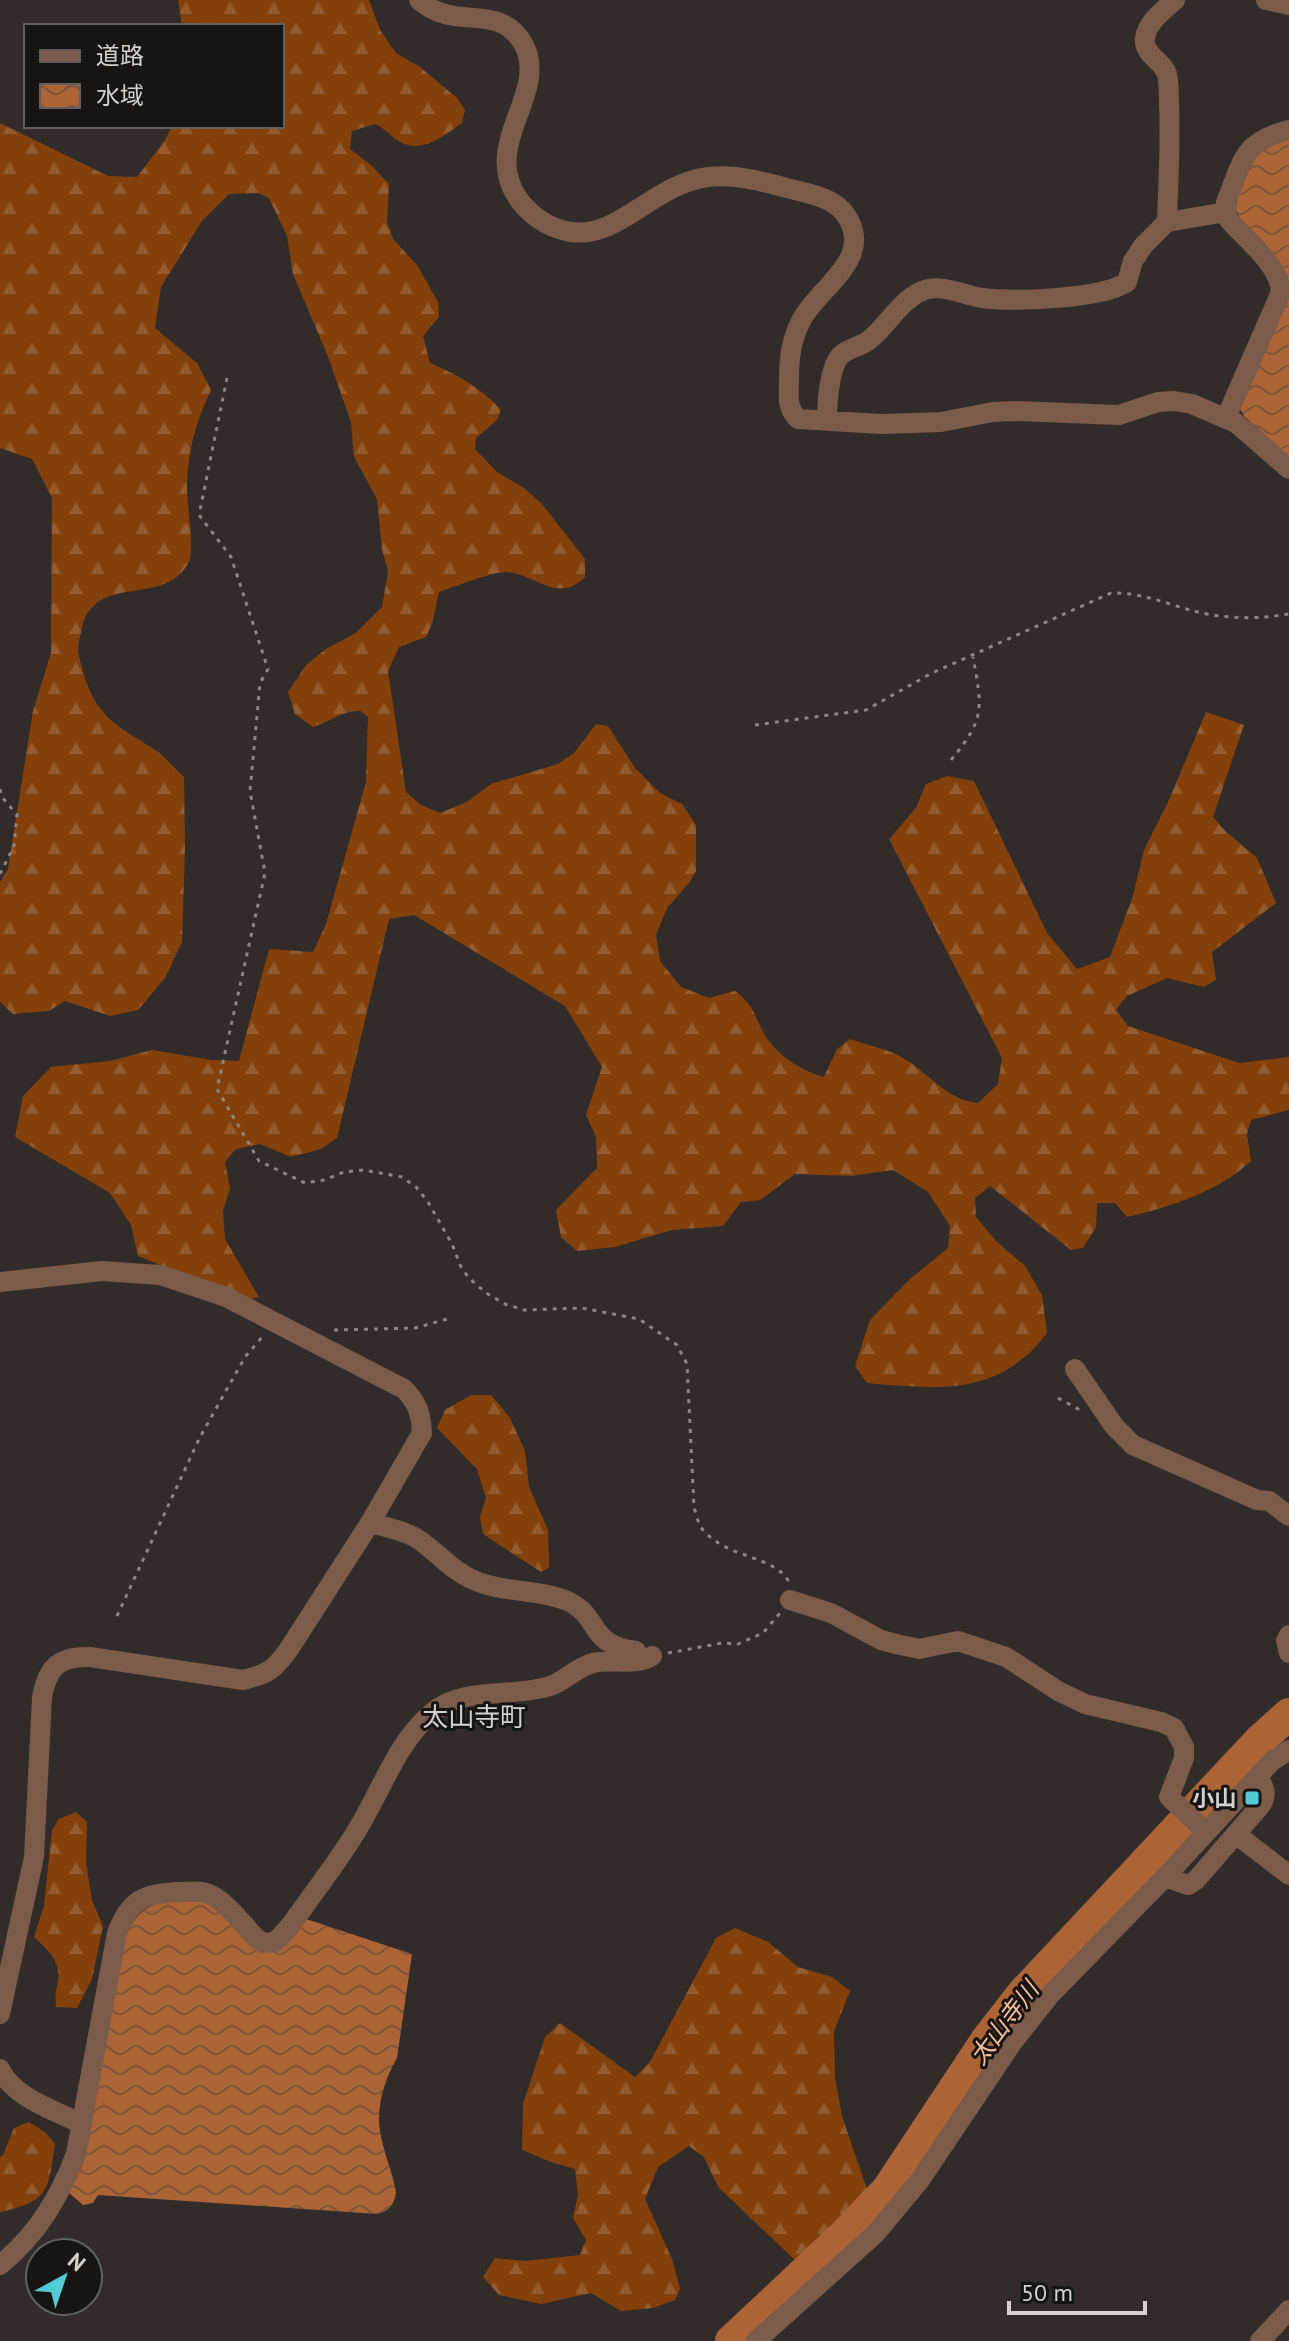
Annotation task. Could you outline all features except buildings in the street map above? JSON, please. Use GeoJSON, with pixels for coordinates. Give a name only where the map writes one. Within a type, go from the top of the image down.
{"type":"FeatureCollection","features":[{"type":"Feature","properties":{"kind":"street"},"geometry":{"type":"LineString","coordinates":[[419,0],[436,13],[500,21],[510,27],[525,47],[530,79],[510,138],[508,171],[518,198],[538,219],[553,227],[587,233],[607,228],[662,192],[706,177],[754,180],[826,198],[846,214],[852,227],[851,259],[841,274],[810,305],[789,355],[789,404],[798,419],[881,424],[931,423],[993,412],[1119,415],[1158,402],[1174,401],[1192,404],[1226,418],[1246,430],[1289,469]]}},
{"type":"Feature","properties":{"kind":"street"},"geometry":{"type":"LineString","coordinates":[[1167,222],[1168,77],[1147,50],[1144,40],[1157,16],[1175,0]]}},
{"type":"Feature","properties":{"kind":"street"},"geometry":{"type":"LineString","coordinates":[[1266,0],[1289,5]]}},
{"type":"Feature","properties":{"kind":"street"},"geometry":{"type":"LineString","coordinates":[[1226,418],[1281,292],[1280,280],[1273,269],[1229,220],[1226,212],[1231,190],[1253,144],[1266,136],[1289,130]]}},
{"type":"Feature","properties":{"kind":"street"},"geometry":{"type":"LineString","coordinates":[[827,421],[827,405],[838,359],[844,352],[869,340],[909,298],[936,287],[982,298],[1001,299],[1106,292],[1127,282],[1133,261],[1167,222],[1226,212]]}},
{"type":"Feature","properties":{"kind":"street"},"geometry":{"type":"LineString","coordinates":[[0,1282],[102,1271],[160,1275],[226,1297],[404,1389],[415,1401],[421,1416],[422,1433],[370,1523],[289,1649],[278,1665],[264,1675],[243,1680],[90,1657],[74,1657],[55,1666],[45,1680],[42,1698],[34,1857],[0,2014]]}},
{"type":"Feature","properties":{"kind":"street"},"geometry":{"type":"LineString","coordinates":[[1075,1369],[1114,1426],[1133,1445],[1257,1500],[1269,1501],[1289,1516]]}},
{"type":"Feature","properties":{"kind":"street"},"geometry":{"type":"LineString","coordinates":[[370,1523],[414,1536],[472,1580],[568,1601],[589,1619],[600,1638],[610,1645],[652,1656]]}},
{"type":"Feature","properties":{"kind":"street"},"geometry":{"type":"LineString","coordinates":[[790,1600],[831,1613],[881,1640],[896,1644],[919,1649],[958,1641],[1006,1657],[1058,1691],[1085,1704],[1161,1722],[1174,1728],[1184,1747],[1184,1758],[1169,1797],[1196,1824]]}},
{"type":"Feature","properties":{"kind":"street"},"geometry":{"type":"LineString","coordinates":[[1289,1635],[1286,1641],[1289,1653]]}},
{"type":"Feature","properties":{"kind":"street"},"geometry":{"type":"LineString","coordinates":[[0,2265],[36,2230],[53,2204],[76,2154],[117,1933],[124,1915],[133,1905],[156,1893],[208,1893],[257,1939],[263,1943],[274,1942],[331,1868],[357,1830],[400,1752],[432,1713],[445,1704],[463,1698],[554,1685],[591,1663],[612,1660],[642,1662],[652,1656]]}},
{"type":"Feature","properties":{"kind":"street"},"geometry":{"type":"LineString","coordinates":[[756,2341],[875,2234],[920,2180],[1012,2043],[1050,1995],[1165,1877],[1196,1824],[1289,1750]]}},
{"type":"Feature","properties":{"kind":"street"},"geometry":{"type":"LineString","coordinates":[[1165,1877],[1188,1885],[1196,1880],[1266,1798],[1265,1788],[1258,1776]]}},
{"type":"Feature","properties":{"kind":"street"},"geometry":{"type":"LineString","coordinates":[[1237,1835],[1289,1875]]}},
{"type":"Feature","properties":{"kind":"street"},"geometry":{"type":"LineString","coordinates":[[0,2069],[5,2079],[21,2093],[82,2124]]}},
{"type":"Feature","properties":{"kind":"street"},"geometry":{"type":"LineString","coordinates":[[1260,2341],[1289,2310]]}},
{"type":"Feature","properties":{"kind":"path"},"geometry":{"type":"LineString","coordinates":[[227,378],[199,515],[231,557],[268,669],[260,683],[250,791],[265,873],[217,1089],[259,1161],[305,1183],[363,1170],[402,1177],[416,1187],[434,1213],[469,1278],[505,1304],[524,1310],[582,1308],[639,1319],[677,1345],[687,1364],[694,1507],[702,1529],[718,1543],[742,1556],[771,1564],[785,1574],[791,1584],[790,1600],[763,1633],[751,1640],[652,1656]]}},
{"type":"Feature","properties":{"kind":"path"},"geometry":{"type":"LineString","coordinates":[[755,725],[866,710],[932,673],[1111,593],[1145,596],[1203,613],[1241,617],[1289,614]]}},
{"type":"Feature","properties":{"kind":"path"},"geometry":{"type":"LineString","coordinates":[[951,760],[975,728],[980,712],[973,657]]}},
{"type":"Feature","properties":{"kind":"path"},"geometry":{"type":"LineString","coordinates":[[0,789],[2,797],[17,815],[14,846],[0,874]]}},
{"type":"Feature","properties":{"kind":"path"},"geometry":{"type":"LineString","coordinates":[[334,1330],[415,1328],[451,1318]]}},
{"type":"Feature","properties":{"kind":"path"},"geometry":{"type":"LineString","coordinates":[[117,1616],[200,1437],[245,1357],[263,1335]]}},
{"type":"Feature","properties":{"kind":"green space"},"geometry":{"type":"Polygon","coordinates":[[[178,0],[369,0],[380,30],[396,53],[420,67],[457,98],[465,110],[462,123],[426,144],[410,146],[402,143],[375,124],[352,131],[350,149],[389,184],[387,222],[393,239],[417,265],[438,302],[439,317],[423,336],[430,363],[468,382],[501,410],[497,420],[476,438],[475,449],[497,472],[524,488],[542,504],[585,559],[585,577],[575,585],[556,588],[505,572],[439,592],[426,637],[399,647],[388,671],[406,792],[421,805],[440,813],[467,802],[491,784],[558,764],[574,753],[596,724],[608,726],[635,768],[660,793],[682,804],[696,825],[696,871],[667,908],[656,935],[660,961],[681,987],[709,998],[735,991],[750,1005],[775,1048],[798,1066],[824,1077],[837,1049],[850,1039],[897,1055],[956,1097],[967,1101],[978,1103],[998,1084],[1002,1058],[889,839],[916,808],[926,784],[947,776],[974,781],[1047,933],[1077,969],[1110,957],[1133,896],[1144,850],[1206,712],[1244,725],[1213,817],[1257,858],[1276,903],[1212,952],[1216,980],[1204,987],[1167,978],[1127,996],[1116,1010],[1128,1026],[1239,1063],[1289,1057],[1289,1110],[1251,1120],[1247,1134],[1251,1161],[1209,1189],[1177,1203],[1127,1217],[1115,1203],[1097,1203],[1096,1227],[1083,1248],[1071,1250],[990,1186],[975,1198],[976,1217],[996,1241],[1025,1266],[1042,1295],[1047,1333],[1009,1369],[988,1379],[966,1384],[918,1387],[867,1383],[855,1366],[870,1320],[910,1279],[948,1248],[950,1226],[928,1192],[893,1170],[851,1176],[795,1174],[760,1200],[741,1202],[723,1226],[672,1230],[615,1247],[577,1251],[561,1237],[556,1210],[597,1168],[596,1137],[586,1115],[602,1067],[565,1006],[414,915],[389,919],[337,1138],[321,1149],[291,1157],[260,1144],[236,1149],[225,1162],[230,1188],[223,1211],[225,1239],[259,1297],[245,1300],[138,1256],[131,1225],[110,1193],[15,1137],[23,1096],[51,1067],[110,1061],[152,1050],[211,1060],[239,1061],[269,949],[313,952],[326,924],[366,782],[368,717],[361,711],[353,711],[313,727],[295,714],[288,692],[306,665],[326,649],[356,633],[382,607],[388,571],[382,549],[377,499],[354,457],[351,422],[327,354],[293,274],[287,236],[269,198],[258,193],[229,194],[202,221],[161,287],[155,328],[197,363],[211,390],[197,424],[189,457],[189,562],[178,576],[163,584],[99,601],[88,613],[78,647],[88,686],[103,712],[116,725],[162,755],[184,777],[182,942],[165,978],[138,1010],[110,1016],[65,1001],[49,1011],[13,1014],[0,1002],[0,882],[8,869],[33,711],[51,653],[52,498],[32,459],[0,448],[0,123],[108,176],[137,177],[171,128],[284,128],[284,24],[182,24],[178,0]]]}},
{"type":"Feature","properties":{"kind":"green space"},"geometry":{"type":"Polygon","coordinates":[[[471,1395],[491,1395],[510,1418],[525,1451],[529,1487],[548,1530],[549,1567],[541,1572],[483,1534],[480,1517],[486,1498],[477,1469],[437,1428],[445,1410],[471,1395]]]}},
{"type":"Feature","properties":{"kind":"green space"},"geometry":{"type":"Polygon","coordinates":[[[76,1812],[87,1822],[86,1863],[92,1900],[103,1926],[92,1979],[77,2008],[56,2007],[58,1968],[52,1956],[34,1937],[44,1906],[52,1830],[59,1819],[76,1812]]]}},
{"type":"Feature","properties":{"kind":"green space"},"geometry":{"type":"Polygon","coordinates":[[[735,1928],[768,1942],[798,1967],[832,1977],[850,1991],[834,2031],[835,2077],[842,2116],[869,2195],[842,2227],[799,2264],[718,2187],[704,2157],[689,2146],[658,2167],[645,2199],[672,2259],[680,2289],[675,2300],[653,2308],[621,2311],[591,2293],[541,2304],[499,2295],[483,2277],[495,2258],[525,2261],[580,2255],[586,2240],[573,2218],[578,2195],[575,2169],[522,2150],[523,2104],[545,2037],[560,2023],[635,2077],[650,2062],[716,1938],[735,1928]]]}},
{"type":"Feature","properties":{"kind":"green space"},"geometry":{"type":"Polygon","coordinates":[[[29,2122],[45,2132],[55,2144],[47,2184],[37,2198],[0,2212],[0,2157],[14,2128],[29,2122]]]}},
{"type":"Feature","properties":{"kind":"water"},"geometry":{"type":"Polygon","coordinates":[[[1289,138],[1289,457],[1240,409],[1286,304],[1236,210],[1244,179],[1256,157],[1289,138]]]}},
{"type":"Feature","properties":{"kind":"water"},"geometry":{"type":"Polygon","coordinates":[[[195,1900],[213,1905],[250,1945],[303,1918],[412,1954],[397,2058],[385,2084],[379,2112],[381,2139],[396,2193],[385,2211],[377,2214],[98,2195],[93,2203],[83,2205],[69,2193],[82,2166],[124,1939],[130,1926],[144,1910],[160,1903],[195,1900]]]}},
{"type":"Feature","properties":{"kind":"waterway","name":"太山寺川"},"geometry":{"type":"LineString","coordinates":[[731,2341],[843,2236],[887,2190],[987,2039],[1022,1994],[1260,1740],[1289,1714]]}},
{"type":"Feature","properties":{"kind":"place","name":"小山"},"geometry":{"type":"Point","coordinates":[1252,1798]}},
{"type":"Feature","properties":{"kind":"district","name":"太山寺町"},"geometry":{"type":"Point","coordinates":[474,1716]}}]}
